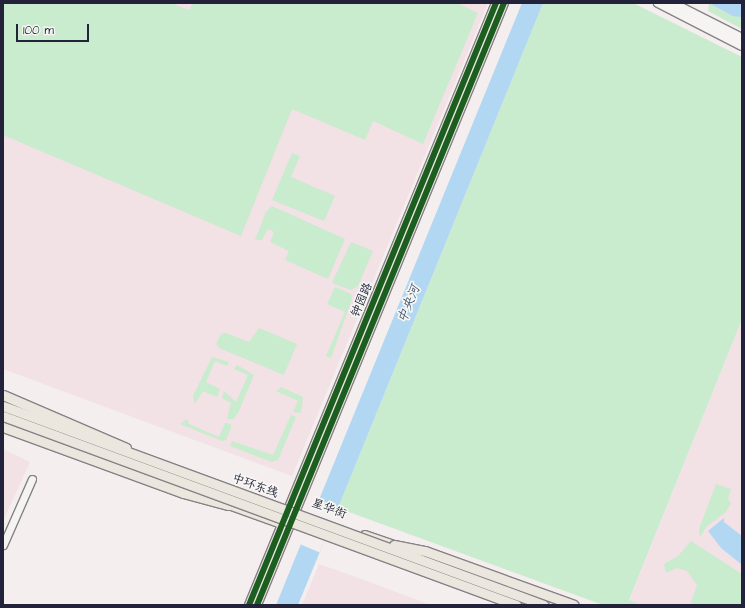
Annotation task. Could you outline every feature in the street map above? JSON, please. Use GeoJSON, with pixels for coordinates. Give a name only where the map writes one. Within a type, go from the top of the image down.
{"type":"FeatureCollection","features":[{"type":"Feature","properties":{"kind":"highway"},"geometry":{"type":"LineString","coordinates":[[3,395],[110,439],[153,462]]}},
{"type":"Feature","properties":{"kind":"highway","name":"中环东线"},"geometry":{"type":"LineString","coordinates":[[3,406],[544,605]]}},
{"type":"Feature","properties":{"kind":"highway","name":"中环东线"},"geometry":{"type":"LineString","coordinates":[[3,416],[516,605]]}},
{"type":"Feature","properties":{"kind":"highway"},"geometry":{"type":"LineString","coordinates":[[3,427],[183,493],[228,505]]}},
{"type":"Feature","properties":{"kind":"highway"},"geometry":{"type":"LineString","coordinates":[[367,540],[424,551],[574,605]]}},
{"type":"Feature","properties":{"kind":"main road","name":"钟园路"},"geometry":{"type":"LineString","coordinates":[[257,605],[292,509],[496,3]]}},
{"type":"Feature","properties":{"kind":"main road","name":"钟园路"},"geometry":{"type":"LineString","coordinates":[[292,509],[504,3]]}},
{"type":"Feature","properties":{"kind":"main road"},"geometry":{"type":"LineString","coordinates":[[658,3],[742,46]]}},
{"type":"Feature","properties":{"kind":"main road"},"geometry":{"type":"LineString","coordinates":[[673,3],[742,38]]}},
{"type":"Feature","properties":{"kind":"main road","name":"星华街"},"geometry":{"type":"LineString","coordinates":[[3,399],[292,509],[559,605]]}},
{"type":"Feature","properties":{"kind":"main road"},"geometry":{"type":"LineString","coordinates":[[3,421],[228,505],[504,605]]}},
{"type":"Feature","properties":{"kind":"main road","name":"钟园路"},"geometry":{"type":"LineString","coordinates":[[249,605],[286,525]]}},
{"type":"Feature","properties":{"kind":"street"},"geometry":{"type":"LineString","coordinates":[[3,545],[32,479]]}},
{"type":"Feature","properties":{"kind":"shaded area"},"geometry":{"type":"Polygon","coordinates":[[[3,3],[488,3],[292,476],[3,369],[3,3]]]}},
{"type":"Feature","properties":{"kind":"shaded area"},"geometry":{"type":"Polygon","coordinates":[[[742,319],[742,605],[641,605],[629,601],[742,319]]]}},
{"type":"Feature","properties":{"kind":"shaded area"},"geometry":{"type":"Polygon","coordinates":[[[3,449],[30,462],[3,521],[3,449]]]}},
{"type":"Feature","properties":{"kind":"shaded area"},"geometry":{"type":"Polygon","coordinates":[[[319,564],[364,580],[431,605],[302,605],[319,564]]]}},
{"type":"Feature","properties":{"kind":"green space"},"geometry":{"type":"Polygon","coordinates":[[[3,3],[171,3],[189,10],[193,3],[457,3],[478,13],[423,144],[373,121],[365,140],[292,109],[241,236],[3,135],[3,3]]]}},
{"type":"Feature","properties":{"kind":"green space"},"geometry":{"type":"Polygon","coordinates":[[[543,3],[633,3],[742,57],[742,319],[629,600],[641,605],[603,605],[338,508],[543,3]]]}},
{"type":"Feature","properties":{"kind":"green space"},"geometry":{"type":"Polygon","coordinates":[[[709,3],[742,17],[742,29],[708,11],[709,3]]]}},
{"type":"Feature","properties":{"kind":"green space"},"geometry":{"type":"Polygon","coordinates":[[[292,153],[300,156],[291,177],[335,196],[324,221],[272,200],[292,153]]]}},
{"type":"Feature","properties":{"kind":"green space"},"geometry":{"type":"Polygon","coordinates":[[[272,206],[345,239],[328,279],[285,260],[289,251],[270,242],[274,232],[268,229],[262,240],[255,240],[266,212],[272,206]]]}},
{"type":"Feature","properties":{"kind":"green space"},"geometry":{"type":"Polygon","coordinates":[[[351,242],[373,251],[358,286],[351,290],[332,283],[351,242]]]}},
{"type":"Feature","properties":{"kind":"green space"},"geometry":{"type":"Polygon","coordinates":[[[335,287],[351,294],[352,299],[331,358],[326,356],[345,312],[327,304],[335,287]]]}},
{"type":"Feature","properties":{"kind":"green space"},"geometry":{"type":"Polygon","coordinates":[[[259,328],[297,344],[284,375],[219,348],[216,344],[221,334],[226,333],[249,342],[259,328]]]}},
{"type":"Feature","properties":{"kind":"green space"},"geometry":{"type":"Polygon","coordinates":[[[212,357],[229,362],[227,366],[215,361],[206,382],[220,389],[217,397],[203,391],[195,404],[193,396],[212,357]]]}},
{"type":"Feature","properties":{"kind":"green space"},"geometry":{"type":"Polygon","coordinates":[[[237,365],[254,375],[238,413],[234,419],[227,419],[231,403],[222,398],[224,391],[236,402],[248,375],[234,369],[237,365]]]}},
{"type":"Feature","properties":{"kind":"green space"},"geometry":{"type":"Polygon","coordinates":[[[281,387],[303,397],[301,413],[293,412],[298,401],[276,391],[281,387]]]}},
{"type":"Feature","properties":{"kind":"green space"},"geometry":{"type":"Polygon","coordinates":[[[291,415],[296,417],[278,460],[272,462],[230,446],[232,441],[273,455],[291,415]]]}},
{"type":"Feature","properties":{"kind":"green space"},"geometry":{"type":"Polygon","coordinates":[[[187,419],[189,424],[219,437],[225,423],[231,424],[231,428],[226,440],[222,441],[180,424],[187,419]]]}},
{"type":"Feature","properties":{"kind":"green space"},"geometry":{"type":"Polygon","coordinates":[[[716,484],[731,489],[728,499],[731,503],[726,512],[706,527],[700,537],[699,529],[716,484]]]}},
{"type":"Feature","properties":{"kind":"green space"},"geometry":{"type":"Polygon","coordinates":[[[691,541],[742,574],[742,605],[690,605],[697,585],[687,571],[677,568],[666,573],[664,564],[678,556],[691,541]]]}},
{"type":"Feature","properties":{"kind":"water","name":"中央河"},"geometry":{"type":"Polygon","coordinates":[[[522,3],[543,3],[298,605],[276,605],[522,3]]]}},
{"type":"Feature","properties":{"kind":"water"},"geometry":{"type":"Polygon","coordinates":[[[709,3],[742,3],[742,17],[733,16],[709,3]]]}},
{"type":"Feature","properties":{"kind":"water"},"geometry":{"type":"Polygon","coordinates":[[[724,518],[724,522],[742,536],[741,564],[721,548],[708,531],[724,518]]]}},
{"type":"Feature","properties":{"kind":"pier"},"geometry":{"type":"Polygon","coordinates":[[[319,500],[338,508],[320,552],[300,544],[319,500]]]}},
{"type":"Feature","properties":{"kind":"cycle path"},"geometry":{"type":"LineString","coordinates":[[249,605],[496,3]]}},
{"type":"Feature","properties":{"kind":"cycle path"},"geometry":{"type":"LineString","coordinates":[[257,605],[504,3]]}}]}
